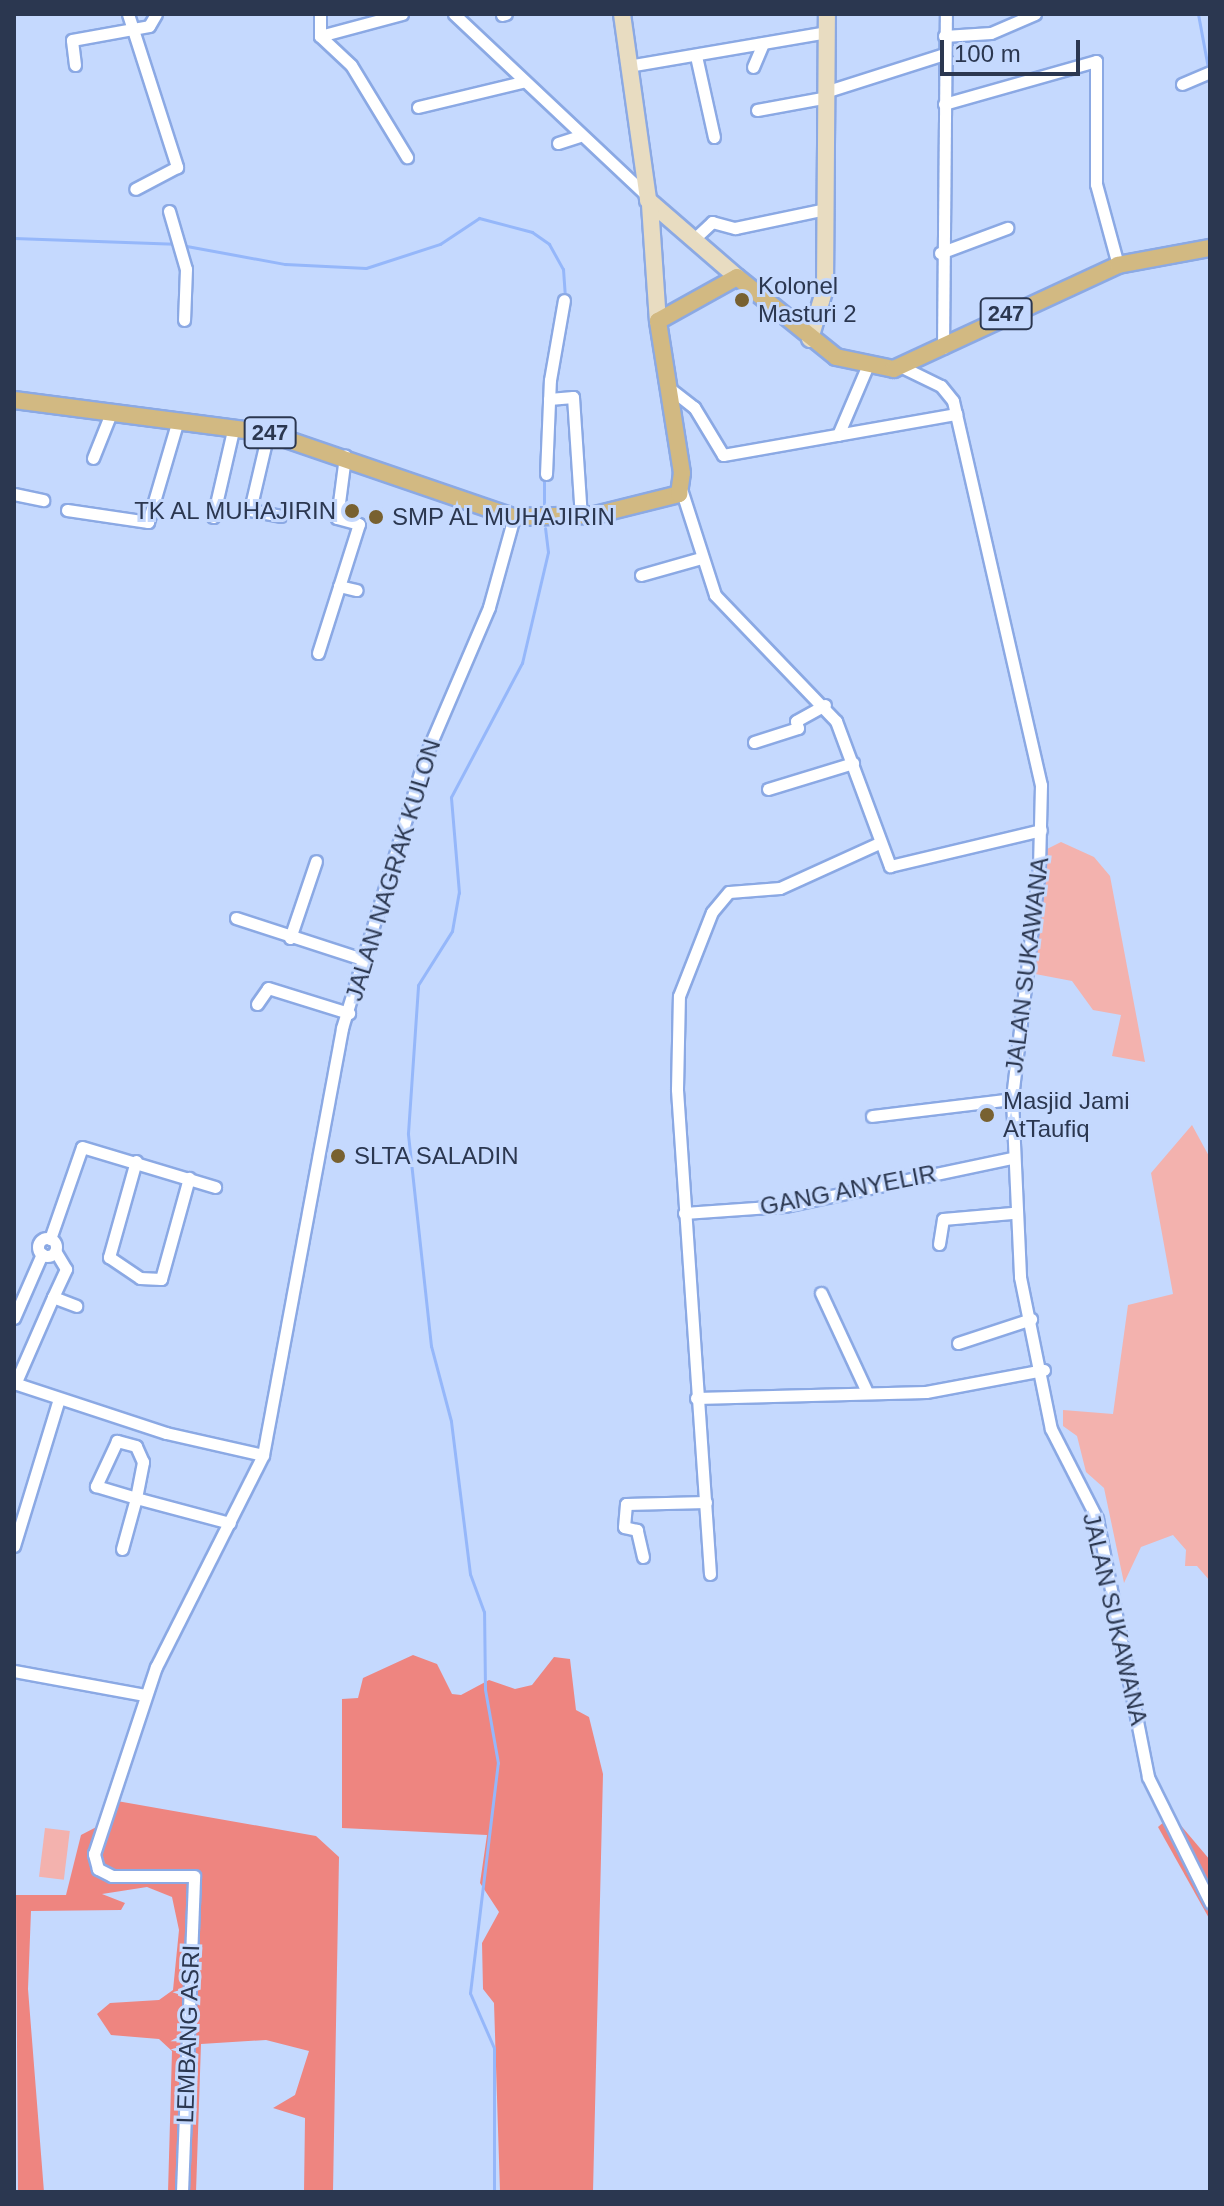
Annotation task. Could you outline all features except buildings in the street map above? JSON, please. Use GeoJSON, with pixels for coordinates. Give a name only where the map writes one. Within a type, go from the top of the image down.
{"type":"FeatureCollection","features":[{"type":"Feature","properties":{"kind":"main road"},"geometry":{"type":"LineString","coordinates":[[622,14],[648,200],[658,321],[681,489]]}},
{"type":"Feature","properties":{"kind":"main road"},"geometry":{"type":"LineString","coordinates":[[810,339],[825,288],[827,14]]}},
{"type":"Feature","properties":{"kind":"main road"},"geometry":{"type":"LineString","coordinates":[[648,200],[737,277],[658,321]]}},
{"type":"Feature","properties":{"kind":"main road","name":"247"},"geometry":{"type":"LineString","coordinates":[[737,277],[810,339],[867,367],[902,367],[1118,265],[1210,248]]}},
{"type":"Feature","properties":{"kind":"main road","name":"247"},"geometry":{"type":"LineString","coordinates":[[14,400],[234,426],[268,433],[345,456],[514,517],[581,516],[664,502],[681,489]]}},
{"type":"Feature","properties":{"kind":"street"},"geometry":{"type":"LineString","coordinates":[[128,14],[177,167],[135,189]]}},
{"type":"Feature","properties":{"kind":"street"},"geometry":{"type":"LineString","coordinates":[[75,65],[72,40],[149,26],[156,14]]}},
{"type":"Feature","properties":{"kind":"street"},"geometry":{"type":"LineString","coordinates":[[320,14],[320,36],[351,65],[407,157]]}},
{"type":"Feature","properties":{"kind":"street"},"geometry":{"type":"LineString","coordinates":[[320,36],[402,14]]}},
{"type":"Feature","properties":{"kind":"street"},"geometry":{"type":"LineString","coordinates":[[454,14],[648,200]]}},
{"type":"Feature","properties":{"kind":"street"},"geometry":{"type":"LineString","coordinates":[[943,348],[940,253],[946,14]]}},
{"type":"Feature","properties":{"kind":"street"},"geometry":{"type":"LineString","coordinates":[[944,36],[991,33],[1035,14]]}},
{"type":"Feature","properties":{"kind":"street"},"geometry":{"type":"LineString","coordinates":[[628,66],[827,32]]}},
{"type":"Feature","properties":{"kind":"street"},"geometry":{"type":"LineString","coordinates":[[753,67],[763,43]]}},
{"type":"Feature","properties":{"kind":"street"},"geometry":{"type":"LineString","coordinates":[[757,110],[828,94],[944,54]]}},
{"type":"Feature","properties":{"kind":"street"},"geometry":{"type":"LineString","coordinates":[[696,56],[714,137]]}},
{"type":"Feature","properties":{"kind":"street"},"geometry":{"type":"LineString","coordinates":[[944,104],[1096,61],[1096,184],[1118,265]]}},
{"type":"Feature","properties":{"kind":"street"},"geometry":{"type":"LineString","coordinates":[[1182,84],[1210,72]]}},
{"type":"Feature","properties":{"kind":"street"},"geometry":{"type":"LineString","coordinates":[[418,107],[522,82]]}},
{"type":"Feature","properties":{"kind":"street"},"geometry":{"type":"LineString","coordinates":[[558,143],[579,136]]}},
{"type":"Feature","properties":{"kind":"street"},"geometry":{"type":"LineString","coordinates":[[694,239],[712,222],[735,228],[825,209]]}},
{"type":"Feature","properties":{"kind":"street"},"geometry":{"type":"LineString","coordinates":[[169,211],[186,269],[184,320]]}},
{"type":"Feature","properties":{"kind":"street"},"geometry":{"type":"LineString","coordinates":[[940,253],[1007,228]]}},
{"type":"Feature","properties":{"kind":"street"},"geometry":{"type":"LineString","coordinates":[[546,474],[550,399],[564,300]]}},
{"type":"Feature","properties":{"kind":"street"},"geometry":{"type":"LineString","coordinates":[[838,435],[867,367]]}},
{"type":"Feature","properties":{"kind":"street","name":"JALAN SUKAWANA"},"geometry":{"type":"LineString","coordinates":[[902,367],[945,389],[956,414],[1017,660],[1041,785],[1041,830],[1012,1099],[1011,1158],[1012,1213],[1031,1319],[1044,1370],[1051,1429],[1097,1519],[1148,1777],[1210,1902]]}},
{"type":"Feature","properties":{"kind":"street"},"geometry":{"type":"LineString","coordinates":[[666,385],[694,407],[721,455],[956,414]]}},
{"type":"Feature","properties":{"kind":"street"},"geometry":{"type":"LineString","coordinates":[[550,399],[573,397],[581,516]]}},
{"type":"Feature","properties":{"kind":"street"},"geometry":{"type":"LineString","coordinates":[[93,458],[111,413]]}},
{"type":"Feature","properties":{"kind":"street"},"geometry":{"type":"LineString","coordinates":[[67,510],[148,522],[178,420]]}},
{"type":"Feature","properties":{"kind":"street"},"geometry":{"type":"LineString","coordinates":[[213,517],[234,426]]}},
{"type":"Feature","properties":{"kind":"street"},"geometry":{"type":"LineString","coordinates":[[268,433],[250,510],[280,516]]}},
{"type":"Feature","properties":{"kind":"street"},"geometry":{"type":"LineString","coordinates":[[318,653],[359,524],[337,518],[345,456]]}},
{"type":"Feature","properties":{"kind":"street"},"geometry":{"type":"LineString","coordinates":[[681,489],[715,595],[825,705],[853,763],[877,844],[893,866],[1041,830]]}},
{"type":"Feature","properties":{"kind":"street"},"geometry":{"type":"LineString","coordinates":[[14,494],[43,500]]}},
{"type":"Feature","properties":{"kind":"street","name":"JALAN NAGRAK KULON"},"geometry":{"type":"LineString","coordinates":[[194,1876],[121,1878],[95,1866],[145,1695],[263,1455],[318,1136],[349,1013],[424,759],[494,594],[514,517]]}},
{"type":"Feature","properties":{"kind":"street"},"geometry":{"type":"LineString","coordinates":[[641,575],[701,558]]}},
{"type":"Feature","properties":{"kind":"street"},"geometry":{"type":"LineString","coordinates":[[339,586],[357,590]]}},
{"type":"Feature","properties":{"kind":"street"},"geometry":{"type":"LineString","coordinates":[[754,742],[798,728],[796,721],[825,705]]}},
{"type":"Feature","properties":{"kind":"street"},"geometry":{"type":"LineString","coordinates":[[768,789],[853,763]]}},
{"type":"Feature","properties":{"kind":"street"},"geometry":{"type":"LineString","coordinates":[[710,1574],[684,1213],[676,1010],[712,912],[734,889],[780,888],[877,844]]}},
{"type":"Feature","properties":{"kind":"street"},"geometry":{"type":"LineString","coordinates":[[290,938],[316,861]]}},
{"type":"Feature","properties":{"kind":"street"},"geometry":{"type":"LineString","coordinates":[[236,918],[365,960]]}},
{"type":"Feature","properties":{"kind":"street"},"geometry":{"type":"LineString","coordinates":[[257,1004],[268,988],[349,1013]]}},
{"type":"Feature","properties":{"kind":"street"},"geometry":{"type":"LineString","coordinates":[[872,1116],[1012,1099]]}},
{"type":"Feature","properties":{"kind":"street"},"geometry":{"type":"LineString","coordinates":[[215,1187],[136,1161],[79,1148],[50,1239],[66,1269],[15,1384],[263,1455]]}},
{"type":"Feature","properties":{"kind":"street","name":"GANG ANYELIR"},"geometry":{"type":"LineString","coordinates":[[684,1213],[776,1207],[1011,1158]]}},
{"type":"Feature","properties":{"kind":"street"},"geometry":{"type":"LineString","coordinates":[[136,1161],[109,1257],[140,1278],[161,1279],[189,1178]]}},
{"type":"Feature","properties":{"kind":"street"},"geometry":{"type":"LineString","coordinates":[[939,1244],[943,1219],[1012,1213]]}},
{"type":"Feature","properties":{"kind":"street"},"geometry":{"type":"LineString","coordinates":[[14,1318],[42,1254],[40,1241],[50,1239]]}},
{"type":"Feature","properties":{"kind":"street"},"geometry":{"type":"LineString","coordinates":[[42,1254],[55,1251]]}},
{"type":"Feature","properties":{"kind":"street"},"geometry":{"type":"LineString","coordinates":[[821,1293],[866,1390]]}},
{"type":"Feature","properties":{"kind":"street"},"geometry":{"type":"LineString","coordinates":[[53,1297],[76,1306]]}},
{"type":"Feature","properties":{"kind":"street"},"geometry":{"type":"LineString","coordinates":[[958,1343],[1031,1319]]}},
{"type":"Feature","properties":{"kind":"street"},"geometry":{"type":"LineString","coordinates":[[696,1398],[866,1390],[926,1392],[1044,1370]]}},
{"type":"Feature","properties":{"kind":"street"},"geometry":{"type":"LineString","coordinates":[[14,1546],[59,1399]]}},
{"type":"Feature","properties":{"kind":"street"},"geometry":{"type":"LineString","coordinates":[[122,1549],[136,1498],[141,1451],[115,1441],[96,1485],[136,1498],[230,1523]]}},
{"type":"Feature","properties":{"kind":"street"},"geometry":{"type":"LineString","coordinates":[[643,1557],[637,1530],[624,1527],[626,1504],[706,1502]]}},
{"type":"Feature","properties":{"kind":"street"},"geometry":{"type":"LineString","coordinates":[[14,1671],[145,1695]]}},
{"type":"Feature","properties":{"kind":"street","name":"LEMBANG ASRI"},"geometry":{"type":"LineString","coordinates":[[182,2192],[194,1876]]}},
{"type":"Feature","properties":{"kind":"shaded area"},"geometry":{"type":"Polygon","coordinates":[[[1061,842],[1094,857],[1110,876],[1145,1062],[1112,1056],[1121,1015],[1093,1010],[1072,981],[1030,973],[1047,849],[1061,842]]]}},
{"type":"Feature","properties":{"kind":"shaded area"},"geometry":{"type":"Polygon","coordinates":[[[1192,1125],[1210,1158],[1210,1581],[1197,1566],[1185,1566],[1186,1550],[1173,1535],[1141,1547],[1124,1583],[1104,1488],[1086,1472],[1077,1436],[1063,1426],[1063,1410],[1113,1414],[1128,1305],[1173,1294],[1151,1173],[1192,1125]]]}},
{"type":"Feature","properties":{"kind":"shaded area"},"geometry":{"type":"Polygon","coordinates":[[[413,1655],[437,1664],[452,1694],[461,1695],[489,1680],[515,1689],[532,1685],[554,1657],[570,1659],[576,1710],[589,1717],[603,1774],[593,2192],[500,2192],[494,2003],[483,1989],[482,1943],[499,1912],[480,1883],[487,1835],[342,1828],[342,1699],[358,1698],[363,1678],[413,1655]]]}},
{"type":"Feature","properties":{"kind":"shaded area"},"geometry":{"type":"Polygon","coordinates":[[[117,1801],[316,1836],[339,1857],[333,2192],[304,2192],[305,2118],[273,2108],[295,2095],[309,2051],[266,2040],[201,2044],[196,2192],[168,2192],[172,2051],[159,2039],[111,2035],[97,2014],[110,2003],[159,2000],[173,1990],[179,1930],[172,1897],[147,1887],[102,1894],[125,1903],[121,1910],[31,1911],[28,1989],[44,2192],[18,2192],[16,1895],[66,1895],[81,1835],[106,1822],[117,1801]]]}},
{"type":"Feature","properties":{"kind":"shaded area"},"geometry":{"type":"Polygon","coordinates":[[[1172,1815],[1210,1860],[1210,1920],[1158,1827],[1172,1815]]]}},
{"type":"Feature","properties":{"kind":"shaded area"},"geometry":{"type":"Polygon","coordinates":[[[45,1828],[70,1831],[64,1880],[39,1877],[45,1828]]]}},
{"type":"Feature","properties":{"kind":"waterway"},"geometry":{"type":"LineString","coordinates":[[1198,14],[1208,68]]}},
{"type":"Feature","properties":{"kind":"waterway"},"geometry":{"type":"LineString","coordinates":[[181,245],[285,264],[366,268],[440,244],[479,218],[532,232],[549,244],[563,269],[565,297]]}},
{"type":"Feature","properties":{"kind":"waterway"},"geometry":{"type":"LineString","coordinates":[[14,238],[174,244]]}},
{"type":"Feature","properties":{"kind":"waterway"},"geometry":{"type":"LineString","coordinates":[[544,478],[544,510]]}},
{"type":"Feature","properties":{"kind":"waterway"},"geometry":{"type":"LineString","coordinates":[[494,2192],[494,2048],[470,1993],[498,1763],[485,1689],[484,1612],[470,1574],[451,1421],[431,1346],[408,1133],[418,985],[452,931],[459,893],[451,797],[522,663],[548,552],[545,528]]}},
{"type":"Feature","properties":{"kind":"place","name":"Kolonel Masturi 2"},"geometry":{"type":"Point","coordinates":[742,300]}},
{"type":"Feature","properties":{"kind":"place","name":"TK AL MUHAJIRIN"},"geometry":{"type":"Point","coordinates":[352,511]}},
{"type":"Feature","properties":{"kind":"place","name":"SMP AL MUHAJIRIN"},"geometry":{"type":"Point","coordinates":[376,517]}},
{"type":"Feature","properties":{"kind":"place","name":"Masjid Jami AtTaufiq"},"geometry":{"type":"Point","coordinates":[987,1115]}},
{"type":"Feature","properties":{"kind":"place","name":"SLTA SALADIN"},"geometry":{"type":"Point","coordinates":[338,1156]}}]}
